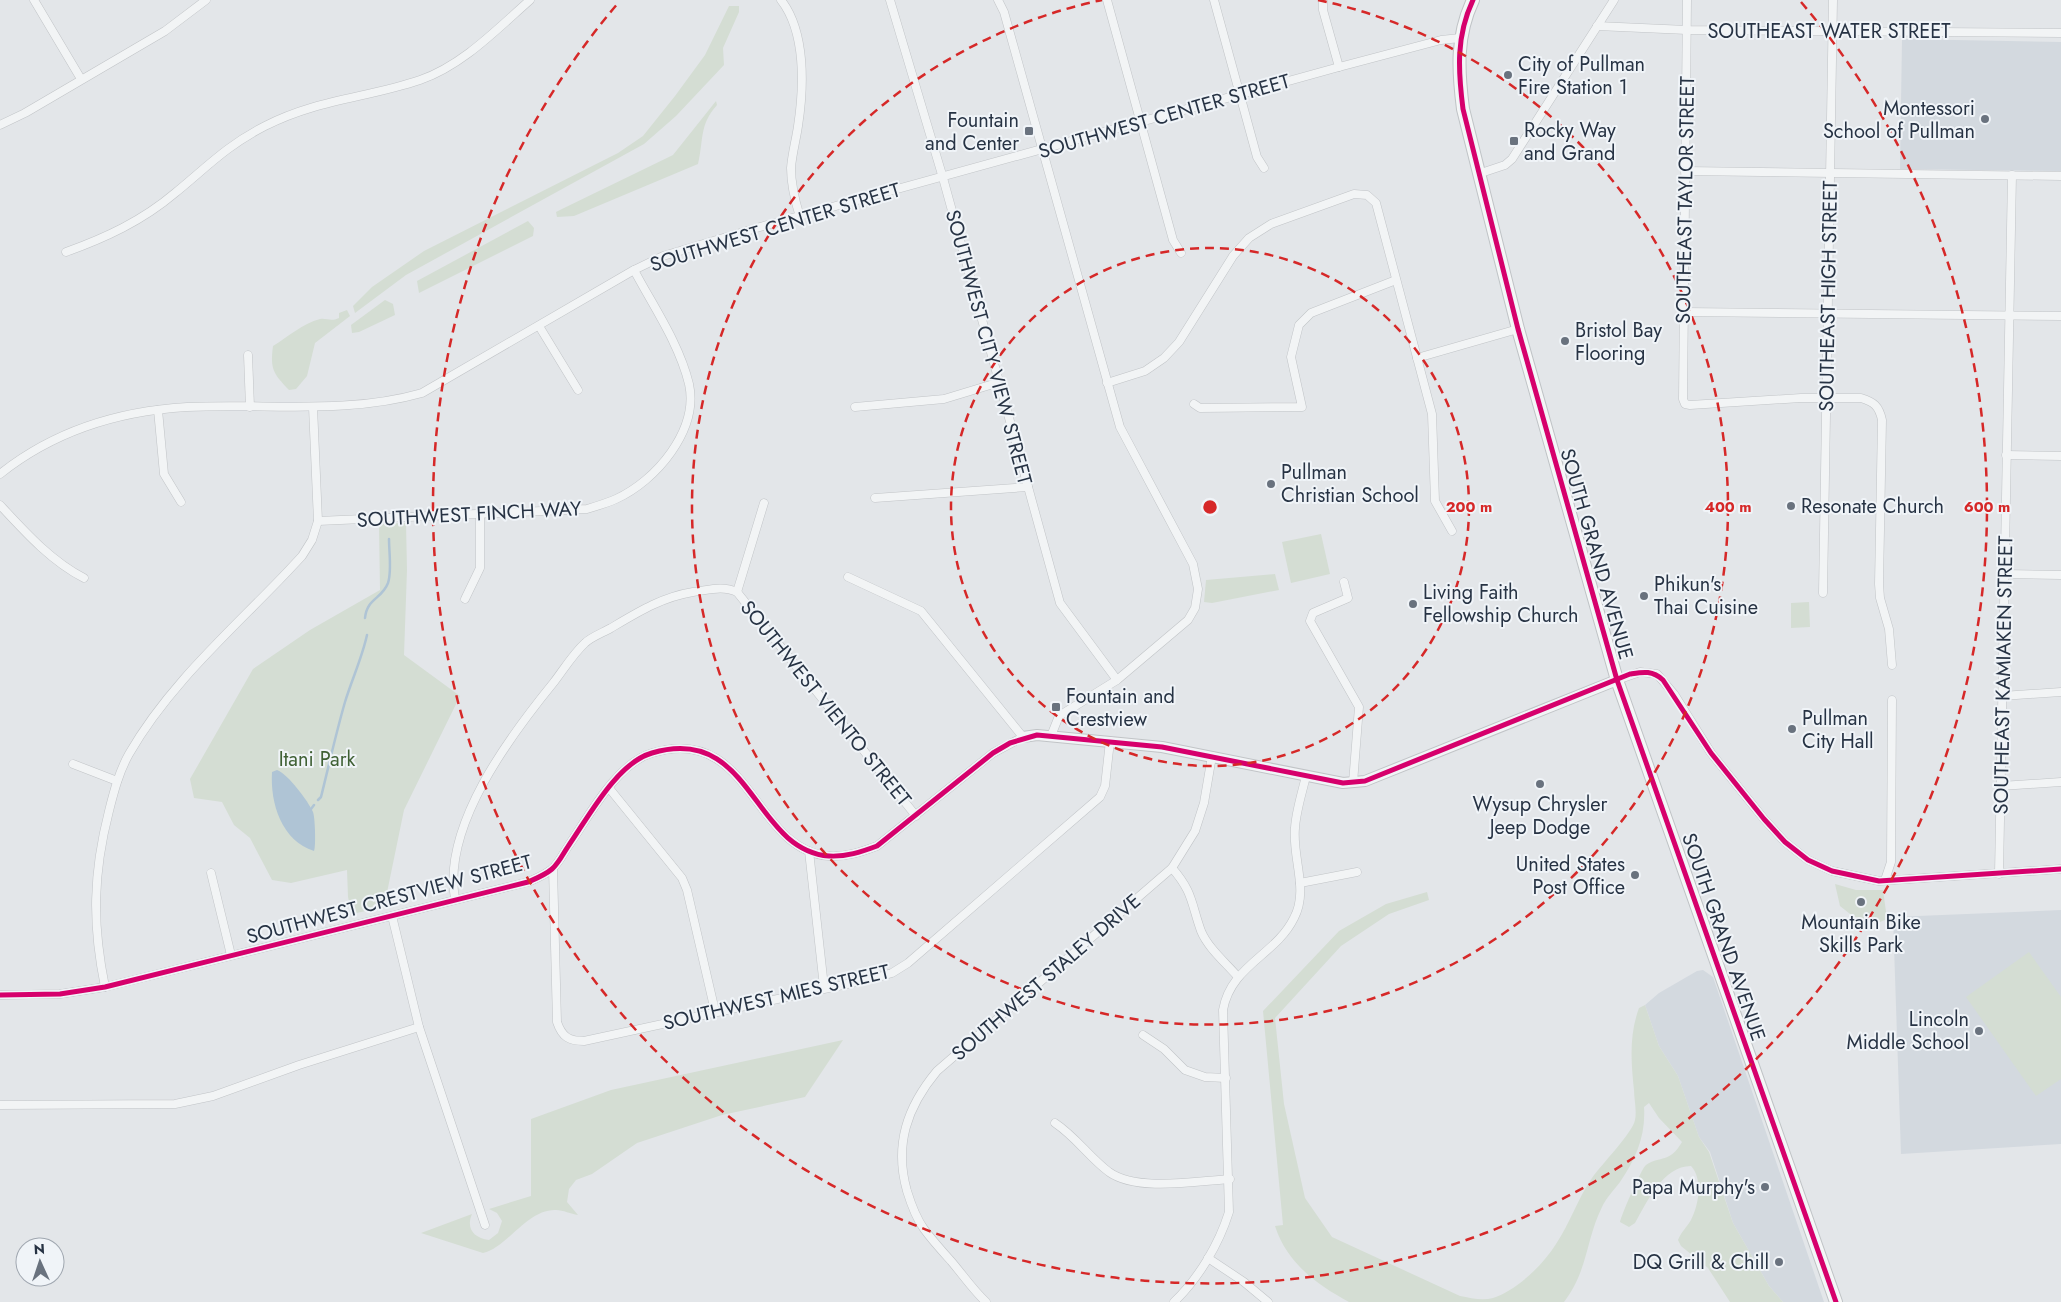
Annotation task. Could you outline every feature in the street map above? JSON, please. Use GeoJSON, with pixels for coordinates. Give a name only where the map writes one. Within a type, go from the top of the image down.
{"type":"FeatureCollection","features":[{"type":"Feature","properties":{"kind":"main road","name":"SOUTH GRAND AVENUE"},"geometry":{"type":"LineString","coordinates":[[1473,0],[1465,18],[1460,38],[1458,74],[1478,174],[1518,329],[1617,680],[1836,1302]]}},
{"type":"Feature","properties":{"kind":"street"},"geometry":{"type":"LineString","coordinates":[[34,0],[81,79]]}},
{"type":"Feature","properties":{"kind":"street"},"geometry":{"type":"LineString","coordinates":[[0,125],[165,30],[206,0]]}},
{"type":"Feature","properties":{"kind":"street"},"geometry":{"type":"LineString","coordinates":[[66,252],[122,230],[175,194],[228,147],[265,126],[295,112],[325,102],[408,83],[436,73],[478,45],[530,0]]}},
{"type":"Feature","properties":{"kind":"street"},"geometry":{"type":"LineString","coordinates":[[781,0],[792,15],[798,33],[800,60],[798,127],[791,168],[792,189],[800,217]]}},
{"type":"Feature","properties":{"kind":"street","name":"SOUTHWEST CITY VIEW STREET"},"geometry":{"type":"LineString","coordinates":[[890,0],[943,178],[1060,603],[1117,680]]}},
{"type":"Feature","properties":{"kind":"street"},"geometry":{"type":"LineString","coordinates":[[998,0],[1004,12],[1120,427],[1193,564],[1198,589],[1195,608],[1188,620],[1117,680],[1059,716],[1051,736]]}},
{"type":"Feature","properties":{"kind":"street"},"geometry":{"type":"LineString","coordinates":[[1107,0],[1142,121],[1173,240],[1181,253]]}},
{"type":"Feature","properties":{"kind":"street"},"geometry":{"type":"LineString","coordinates":[[1214,0],[1257,157],[1264,168]]}},
{"type":"Feature","properties":{"kind":"street"},"geometry":{"type":"LineString","coordinates":[[1323,0],[1323,10],[1339,67]]}},
{"type":"Feature","properties":{"kind":"street"},"geometry":{"type":"LineString","coordinates":[[1478,174],[1505,165],[1512,160],[1614,0]]}},
{"type":"Feature","properties":{"kind":"street","name":"SOUTHEAST TAYLOR STREET"},"geometry":{"type":"LineString","coordinates":[[1687,0],[1683,399],[1686,404],[1690,405],[1827,398]]}},
{"type":"Feature","properties":{"kind":"street","name":"SOUTHEAST HIGH STREET"},"geometry":{"type":"LineString","coordinates":[[1823,593],[1833,0]]}},
{"type":"Feature","properties":{"kind":"street","name":"SOUTHEAST WATER STREET"},"geometry":{"type":"LineString","coordinates":[[1597,26],[1687,30],[2061,33]]}},
{"type":"Feature","properties":{"kind":"street","name":"SOUTHWEST CENTER STREET"},"geometry":{"type":"LineString","coordinates":[[0,474],[36,449],[79,428],[117,417],[186,407],[361,406],[392,401],[422,393],[634,270],[663,256],[1339,67],[1441,40],[1460,38]]}},
{"type":"Feature","properties":{"kind":"street"},"geometry":{"type":"LineString","coordinates":[[1685,171],[2061,176]]}},
{"type":"Feature","properties":{"kind":"street","name":"SOUTHEAST KAMIAKEN STREET"},"geometry":{"type":"LineString","coordinates":[[1999,874],[2012,175]]}},
{"type":"Feature","properties":{"kind":"street"},"geometry":{"type":"LineString","coordinates":[[1107,383],[1145,371],[1164,358],[1179,342],[1233,256],[1249,238],[1271,224],[1354,194],[1367,195],[1376,203],[1432,414],[1435,501],[1452,531]]}},
{"type":"Feature","properties":{"kind":"street","name":"SOUTHWEST FINCH WAY"},"geometry":{"type":"LineString","coordinates":[[318,521],[587,509],[616,499],[642,483],[663,463],[679,440],[688,414],[689,386],[681,358],[634,270]]}},
{"type":"Feature","properties":{"kind":"street"},"geometry":{"type":"LineString","coordinates":[[1194,404],[1200,408],[1302,407],[1291,357],[1299,325],[1311,313],[1396,280]]}},
{"type":"Feature","properties":{"kind":"street"},"geometry":{"type":"LineString","coordinates":[[1684,312],[2061,316]]}},
{"type":"Feature","properties":{"kind":"street"},"geometry":{"type":"LineString","coordinates":[[539,326],[578,390]]}},
{"type":"Feature","properties":{"kind":"street"},"geometry":{"type":"LineString","coordinates":[[1417,358],[1518,329]]}},
{"type":"Feature","properties":{"kind":"street"},"geometry":{"type":"LineString","coordinates":[[248,355],[250,407]]}},
{"type":"Feature","properties":{"kind":"street"},"geometry":{"type":"LineString","coordinates":[[855,407],[944,399],[1000,382]]}},
{"type":"Feature","properties":{"kind":"street"},"geometry":{"type":"LineString","coordinates":[[1827,398],[1860,398],[1870,400],[1880,409],[1882,420],[1879,584],[1880,598],[1888,629],[1892,665]]}},
{"type":"Feature","properties":{"kind":"street"},"geometry":{"type":"LineString","coordinates":[[105,987],[98,953],[94,915],[95,880],[100,844],[117,781],[129,755],[165,701],[302,556],[312,540],[318,521],[313,407]]}},
{"type":"Feature","properties":{"kind":"street"},"geometry":{"type":"LineString","coordinates":[[158,410],[164,474],[181,502]]}},
{"type":"Feature","properties":{"kind":"street"},"geometry":{"type":"LineString","coordinates":[[2006,455],[2061,456]]}},
{"type":"Feature","properties":{"kind":"street"},"geometry":{"type":"LineString","coordinates":[[875,498],[1028,487]]}},
{"type":"Feature","properties":{"kind":"street","name":"SOUTHWEST VIENTO STREET"},"geometry":{"type":"LineString","coordinates":[[764,503],[737,592],[916,816]]}},
{"type":"Feature","properties":{"kind":"street"},"geometry":{"type":"LineString","coordinates":[[0,505],[26,533],[67,570],[84,578]]}},
{"type":"Feature","properties":{"kind":"street"},"geometry":{"type":"LineString","coordinates":[[465,599],[480,568],[480,515]]}},
{"type":"Feature","properties":{"kind":"street"},"geometry":{"type":"LineString","coordinates":[[2005,574],[2061,575]]}},
{"type":"Feature","properties":{"kind":"street"},"geometry":{"type":"LineString","coordinates":[[848,577],[921,611],[1023,738]]}},
{"type":"Feature","properties":{"kind":"street"},"geometry":{"type":"LineString","coordinates":[[1344,582],[1348,598],[1313,613],[1310,621],[1313,630],[1358,702],[1353,783]]}},
{"type":"Feature","properties":{"kind":"street"},"geometry":{"type":"LineString","coordinates":[[455,899],[452,881],[454,865],[466,821],[477,793],[530,712],[585,643],[653,604],[675,595],[727,587],[737,592]]}},
{"type":"Feature","properties":{"kind":"street"},"geometry":{"type":"LineString","coordinates":[[1617,680],[1630,674],[1649,672],[1657,674],[1663,680],[1717,761],[1764,819],[1785,842],[1800,854],[1832,871],[1865,880],[1885,880],[2061,869]]}},
{"type":"Feature","properties":{"kind":"street","name":"SOUTHWEST CRESTVIEW STREET"},"geometry":{"type":"LineString","coordinates":[[0,995],[60,994],[105,987],[528,882],[553,868],[609,788],[627,767],[650,753],[676,748],[702,751],[724,762],[787,837],[809,851],[829,856],[854,855],[877,846],[993,753],[1023,738],[1037,735],[1110,741],[1212,756],[1306,776],[1353,783],[1364,781],[1414,762],[1617,680]]}},
{"type":"Feature","properties":{"kind":"street"},"geometry":{"type":"LineString","coordinates":[[2002,696],[2061,692]]}},
{"type":"Feature","properties":{"kind":"street"},"geometry":{"type":"LineString","coordinates":[[1885,880],[1891,862],[1892,700]]}},
{"type":"Feature","properties":{"kind":"street","name":"SOUTHWEST MIES STREET"},"geometry":{"type":"LineString","coordinates":[[553,868],[557,1022],[561,1033],[571,1040],[584,1040],[824,987],[875,978],[908,964],[1100,797],[1105,786],[1110,741]]}},
{"type":"Feature","properties":{"kind":"street","name":"SOUTHWEST STALEY DRIVE"},"geometry":{"type":"LineString","coordinates":[[986,1302],[923,1228],[911,1204],[904,1180],[902,1148],[903,1132],[911,1108],[922,1089],[937,1071],[1172,868],[1195,831],[1204,803],[1212,756]]}},
{"type":"Feature","properties":{"kind":"street"},"geometry":{"type":"LineString","coordinates":[[73,764],[117,781]]}},
{"type":"Feature","properties":{"kind":"street"},"geometry":{"type":"LineString","coordinates":[[1174,1302],[1208,1258],[1224,1230],[1230,1212],[1223,1010],[1230,986],[1286,930],[1295,918],[1300,902],[1300,883],[1295,850],[1295,828],[1306,776]]}},
{"type":"Feature","properties":{"kind":"street"},"geometry":{"type":"LineString","coordinates":[[2000,786],[2061,782]]}},
{"type":"Feature","properties":{"kind":"street"},"geometry":{"type":"LineString","coordinates":[[609,788],[682,878],[688,890],[715,1011]]}},
{"type":"Feature","properties":{"kind":"street"},"geometry":{"type":"LineString","coordinates":[[809,851],[824,987]]}},
{"type":"Feature","properties":{"kind":"street"},"geometry":{"type":"LineString","coordinates":[[1172,868],[1186,884],[1202,931],[1209,943],[1238,977]]}},
{"type":"Feature","properties":{"kind":"street"},"geometry":{"type":"LineString","coordinates":[[1300,883],[1357,872]]}},
{"type":"Feature","properties":{"kind":"street"},"geometry":{"type":"LineString","coordinates":[[211,873],[231,955]]}},
{"type":"Feature","properties":{"kind":"street"},"geometry":{"type":"LineString","coordinates":[[392,916],[419,1027],[485,1225]]}},
{"type":"Feature","properties":{"kind":"street"},"geometry":{"type":"LineString","coordinates":[[0,1105],[175,1104],[213,1096],[299,1065],[419,1027]]}},
{"type":"Feature","properties":{"kind":"street"},"geometry":{"type":"LineString","coordinates":[[1143,1035],[1164,1049],[1185,1070],[1205,1077],[1226,1078]]}},
{"type":"Feature","properties":{"kind":"street"},"geometry":{"type":"LineString","coordinates":[[1055,1123],[1073,1135],[1097,1162],[1111,1173],[1129,1181],[1148,1183],[1230,1180]]}},
{"type":"Feature","properties":{"kind":"street"},"geometry":{"type":"LineString","coordinates":[[1208,1258],[1244,1282],[1268,1302]]}},
{"type":"Feature","properties":{"kind":"shaded area"},"geometry":{"type":"Polygon","coordinates":[[[1902,39],[2061,42],[2061,171],[1900,169],[1902,39]]]}},
{"type":"Feature","properties":{"kind":"shaded area","name":"Lincoln Middle School"},"geometry":{"type":"Polygon","coordinates":[[[2061,910],[2061,1144],[1901,1154],[1893,917],[2061,910]]]}},
{"type":"Feature","properties":{"kind":"shaded area"},"geometry":{"type":"Polygon","coordinates":[[[1703,970],[1713,977],[1824,1302],[1783,1302],[1769,1286],[1733,1223],[1710,1152],[1699,1137],[1678,1076],[1659,1046],[1645,1005],[1659,993],[1697,971],[1703,970]]]}},
{"type":"Feature","properties":{"kind":"green space"},"geometry":{"type":"Polygon","coordinates":[[[729,6],[739,6],[739,12],[723,48],[724,65],[676,116],[644,144],[406,275],[355,313],[353,306],[372,287],[424,251],[618,153],[643,136],[705,55],[729,6]]]}},
{"type":"Feature","properties":{"kind":"green space"},"geometry":{"type":"Polygon","coordinates":[[[716,101],[717,105],[707,119],[703,133],[698,164],[574,216],[557,217],[556,212],[673,155],[716,101]]]}},
{"type":"Feature","properties":{"kind":"green space"},"geometry":{"type":"Polygon","coordinates":[[[528,221],[534,228],[533,236],[419,293],[417,281],[528,221]]]}},
{"type":"Feature","properties":{"kind":"green space"},"geometry":{"type":"Polygon","coordinates":[[[385,300],[393,304],[395,315],[359,332],[352,333],[351,325],[385,300]]]}},
{"type":"Feature","properties":{"kind":"green space"},"geometry":{"type":"Polygon","coordinates":[[[347,310],[350,316],[315,343],[307,376],[296,389],[289,390],[274,370],[272,360],[273,346],[314,321],[339,318],[339,313],[347,310]]]}},
{"type":"Feature","properties":{"kind":"green space","name":"Itani Park"},"geometry":{"type":"Polygon","coordinates":[[[406,523],[407,570],[404,655],[460,696],[404,810],[384,907],[352,914],[348,897],[347,870],[291,883],[272,880],[250,838],[234,825],[222,802],[194,798],[190,779],[253,669],[310,630],[380,590],[379,524],[406,523]]]}},
{"type":"Feature","properties":{"kind":"green space"},"geometry":{"type":"Polygon","coordinates":[[[1321,534],[1330,574],[1291,583],[1282,542],[1321,534]]]}},
{"type":"Feature","properties":{"kind":"green space"},"geometry":{"type":"Polygon","coordinates":[[[1275,574],[1279,590],[1212,603],[1204,602],[1206,580],[1275,574]]]}},
{"type":"Feature","properties":{"kind":"green space"},"geometry":{"type":"Polygon","coordinates":[[[1809,602],[1810,627],[1791,628],[1791,603],[1809,602]]]}},
{"type":"Feature","properties":{"kind":"green space","name":"Mountain Bike Skills Park"},"geometry":{"type":"Polygon","coordinates":[[[1835,884],[1856,890],[1883,890],[1887,919],[1873,925],[1859,921],[1840,906],[1835,884]]]}},
{"type":"Feature","properties":{"kind":"green space"},"geometry":{"type":"Polygon","coordinates":[[[1427,892],[1429,900],[1389,914],[1341,946],[1275,1018],[1284,1104],[1305,1198],[1332,1237],[1460,1296],[1489,1299],[1502,1294],[1520,1283],[1551,1252],[1592,1178],[1633,1125],[1636,1113],[1632,1038],[1639,1008],[1645,1005],[1659,1046],[1678,1076],[1699,1137],[1709,1152],[1733,1223],[1769,1286],[1783,1302],[1730,1302],[1708,1268],[1681,1246],[1678,1240],[1691,1220],[1698,1199],[1697,1178],[1691,1166],[1672,1172],[1664,1178],[1635,1223],[1629,1227],[1620,1222],[1632,1192],[1646,1165],[1669,1156],[1682,1142],[1659,1118],[1649,1103],[1644,1107],[1642,1137],[1635,1156],[1626,1173],[1602,1207],[1578,1279],[1564,1302],[1349,1302],[1314,1280],[1295,1262],[1280,1239],[1275,1226],[1283,1225],[1263,1011],[1339,931],[1386,904],[1427,892]]]}},
{"type":"Feature","properties":{"kind":"green space"},"geometry":{"type":"Polygon","coordinates":[[[2029,952],[2061,997],[2061,1079],[2036,1096],[1966,997],[2029,952]]]}},
{"type":"Feature","properties":{"kind":"green space"},"geometry":{"type":"Polygon","coordinates":[[[843,1040],[805,1097],[722,1115],[637,1143],[592,1174],[576,1180],[569,1189],[567,1202],[578,1215],[556,1210],[536,1215],[501,1244],[483,1253],[421,1233],[472,1214],[470,1224],[475,1235],[489,1240],[498,1233],[502,1221],[497,1213],[489,1209],[531,1196],[531,1119],[611,1090],[843,1040]]]}},
{"type":"Feature","properties":{"kind":"water"},"geometry":{"type":"Polygon","coordinates":[[[277,770],[297,788],[313,812],[314,851],[294,839],[280,820],[273,796],[272,784],[272,772],[277,770]]]}},
{"type":"Feature","properties":{"kind":"waterway"},"geometry":{"type":"LineString","coordinates":[[365,618],[369,606],[388,583],[390,567],[389,539]]}},
{"type":"Feature","properties":{"kind":"waterway"},"geometry":{"type":"LineString","coordinates":[[318,800],[321,797],[345,702],[367,635]]}},
{"type":"Feature","properties":{"kind":"waterway"},"geometry":{"type":"LineString","coordinates":[[311,809],[314,805]]}},
{"type":"Feature","properties":{"kind":"cycle path"},"geometry":{"type":"LineString","coordinates":[[1473,0],[1467,13],[1461,40],[1459,67],[1463,109],[1518,329],[1617,680],[1836,1302]]}},
{"type":"Feature","properties":{"kind":"cycle path"},"geometry":{"type":"LineString","coordinates":[[0,995],[60,994],[105,987],[528,882],[544,875],[555,867],[595,806],[616,779],[639,759],[652,753],[685,749],[711,756],[732,771],[783,833],[803,849],[829,856],[841,856],[877,846],[993,753],[1010,743],[1037,735],[1162,747],[1343,783],[1365,781],[1630,674],[1643,672],[1651,673],[1663,680],[1711,753],[1764,819],[1785,842],[1808,860],[1832,871],[1879,881],[2061,869]]}},
{"type":"Feature","properties":{"kind":"place","name":"City of Pullman Fire Station 1"},"geometry":{"type":"Point","coordinates":[1508,75]}},
{"type":"Feature","properties":{"kind":"place","name":"Montessori School of Pullman"},"geometry":{"type":"Point","coordinates":[1985,119]}},
{"type":"Feature","properties":{"kind":"place","name":"Fountain and Center"},"geometry":{"type":"Point","coordinates":[1029,131]}},
{"type":"Feature","properties":{"kind":"place","name":"Rocky Way and Grand"},"geometry":{"type":"Point","coordinates":[1514,141]}},
{"type":"Feature","properties":{"kind":"place","name":"Bristol Bay Flooring"},"geometry":{"type":"Point","coordinates":[1565,341]}},
{"type":"Feature","properties":{"kind":"place","name":"Pullman Christian School"},"geometry":{"type":"Point","coordinates":[1271,484]}},
{"type":"Feature","properties":{"kind":"place","name":"Resonate Church"},"geometry":{"type":"Point","coordinates":[1791,506]}},
{"type":"Feature","properties":{"kind":"place","name":"Phikun's Thai Cuisine"},"geometry":{"type":"Point","coordinates":[1644,596]}},
{"type":"Feature","properties":{"kind":"place","name":"Living Faith Fellowship Church"},"geometry":{"type":"Point","coordinates":[1413,604]}},
{"type":"Feature","properties":{"kind":"place","name":"Fountain and Crestview"},"geometry":{"type":"Point","coordinates":[1056,707]}},
{"type":"Feature","properties":{"kind":"place","name":"Pullman City Hall"},"geometry":{"type":"Point","coordinates":[1792,729]}},
{"type":"Feature","properties":{"kind":"place","name":"Wysup Chrysler Jeep Dodge"},"geometry":{"type":"Point","coordinates":[1540,784]}},
{"type":"Feature","properties":{"kind":"place","name":"United States Post Office"},"geometry":{"type":"Point","coordinates":[1635,875]}},
{"type":"Feature","properties":{"kind":"place","name":"Mountain Bike Skills Park"},"geometry":{"type":"Point","coordinates":[1861,902]}},
{"type":"Feature","properties":{"kind":"place","name":"Lincoln Middle School"},"geometry":{"type":"Point","coordinates":[1979,1031]}},
{"type":"Feature","properties":{"kind":"place","name":"Papa Murphy's"},"geometry":{"type":"Point","coordinates":[1765,1187]}},
{"type":"Feature","properties":{"kind":"place","name":"DQ Grill & Chill"},"geometry":{"type":"Point","coordinates":[1779,1262]}}]}
